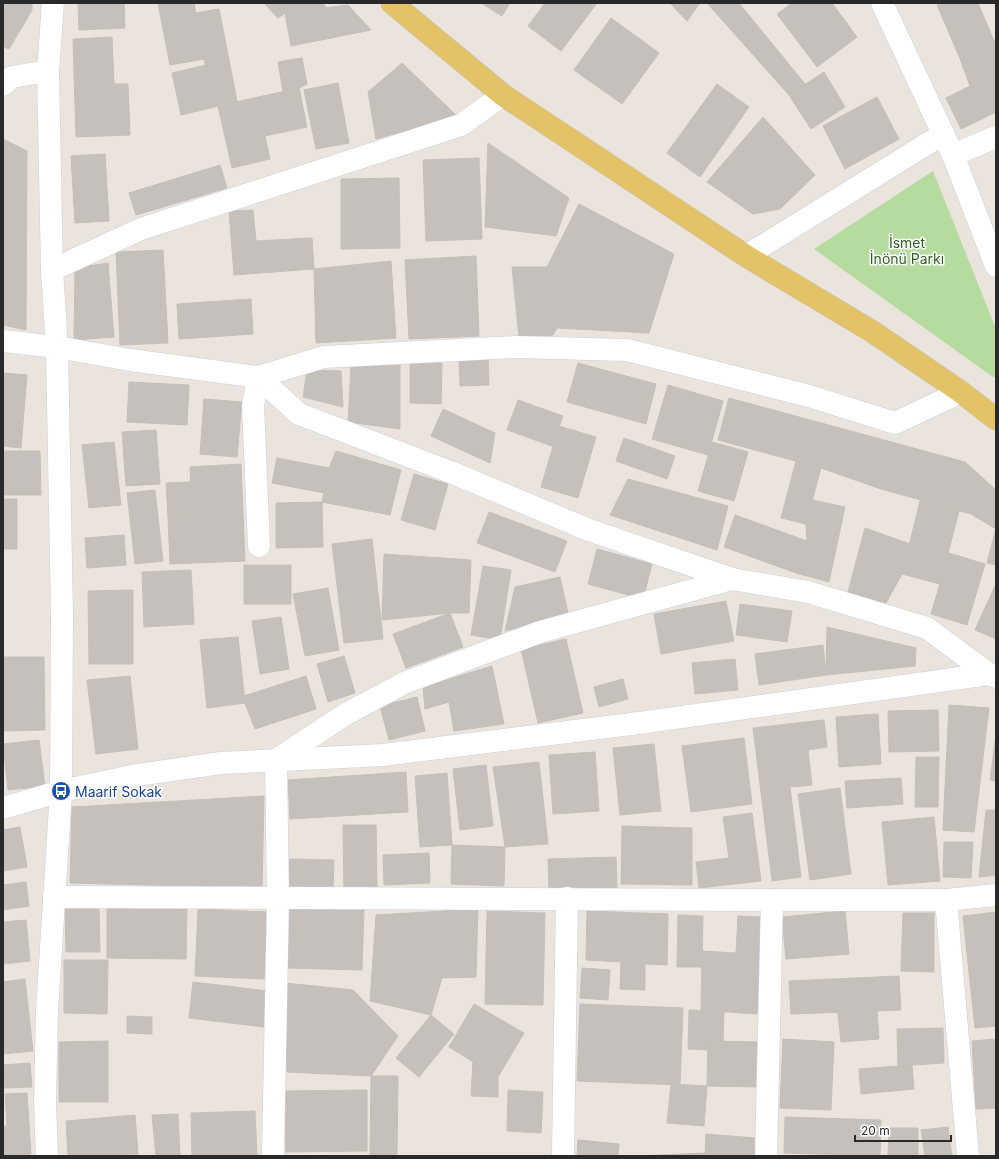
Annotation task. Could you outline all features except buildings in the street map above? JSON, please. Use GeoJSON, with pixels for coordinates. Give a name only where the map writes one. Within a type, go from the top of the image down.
{"type":"FeatureCollection","features":[{"type":"Feature","properties":{"kind":"main road"},"geometry":{"type":"LineString","coordinates":[[392,3],[503,94],[746,256],[873,332],[961,392],[996,419]]}},
{"type":"Feature","properties":{"kind":"street"},"geometry":{"type":"LineString","coordinates":[[47,1156],[45,1104],[47,1012],[61,791],[62,617],[57,347],[52,270],[48,71],[53,3]]}},
{"type":"Feature","properties":{"kind":"street"},"geometry":{"type":"LineString","coordinates":[[882,3],[953,155],[996,266]]}},
{"type":"Feature","properties":{"kind":"street"},"geometry":{"type":"LineString","coordinates":[[3,85],[12,78],[48,71]]}},
{"type":"Feature","properties":{"kind":"street"},"geometry":{"type":"LineString","coordinates":[[52,270],[141,229],[461,125],[503,94]]}},
{"type":"Feature","properties":{"kind":"street"},"geometry":{"type":"LineString","coordinates":[[746,256],[943,134]]}},
{"type":"Feature","properties":{"kind":"street"},"geometry":{"type":"LineString","coordinates":[[953,155],[996,137]]}},
{"type":"Feature","properties":{"kind":"street"},"geometry":{"type":"LineString","coordinates":[[3,341],[57,347],[130,360],[258,377],[324,357],[516,346],[627,350],[809,396],[895,422],[961,392]]}},
{"type":"Feature","properties":{"kind":"street"},"geometry":{"type":"LineString","coordinates":[[258,377],[253,406],[259,546]]}},
{"type":"Feature","properties":{"kind":"street"},"geometry":{"type":"LineString","coordinates":[[258,377],[299,414],[453,473],[589,530],[732,579],[808,592],[927,628],[992,675]]}},
{"type":"Feature","properties":{"kind":"street"},"geometry":{"type":"LineString","coordinates":[[276,760],[346,714],[404,683],[540,632],[732,579]]}},
{"type":"Feature","properties":{"kind":"street"},"geometry":{"type":"LineString","coordinates":[[3,808],[61,791],[137,775],[221,763],[383,755],[639,723],[992,675]]}},
{"type":"Feature","properties":{"kind":"street"},"geometry":{"type":"LineString","coordinates":[[273,1156],[278,898],[276,760]]}},
{"type":"Feature","properties":{"kind":"street"},"geometry":{"type":"LineString","coordinates":[[54,897],[946,900],[996,895]]}},
{"type":"Feature","properties":{"kind":"street"},"geometry":{"type":"LineString","coordinates":[[563,1156],[567,898]]}},
{"type":"Feature","properties":{"kind":"street"},"geometry":{"type":"LineString","coordinates":[[766,1156],[772,900]]}},
{"type":"Feature","properties":{"kind":"street"},"geometry":{"type":"LineString","coordinates":[[946,900],[968,1156]]}},
{"type":"Feature","properties":{"kind":"green space","name":"İsmet İnönü Parkı"},"geometry":{"type":"Polygon","coordinates":[[[933,171],[996,329],[996,375],[993,377],[814,249],[933,171]]]}},
{"type":"Feature","properties":{"kind":"place","name":"Maarif Sokak"},"geometry":{"type":"Point","coordinates":[61,791]}}]}
